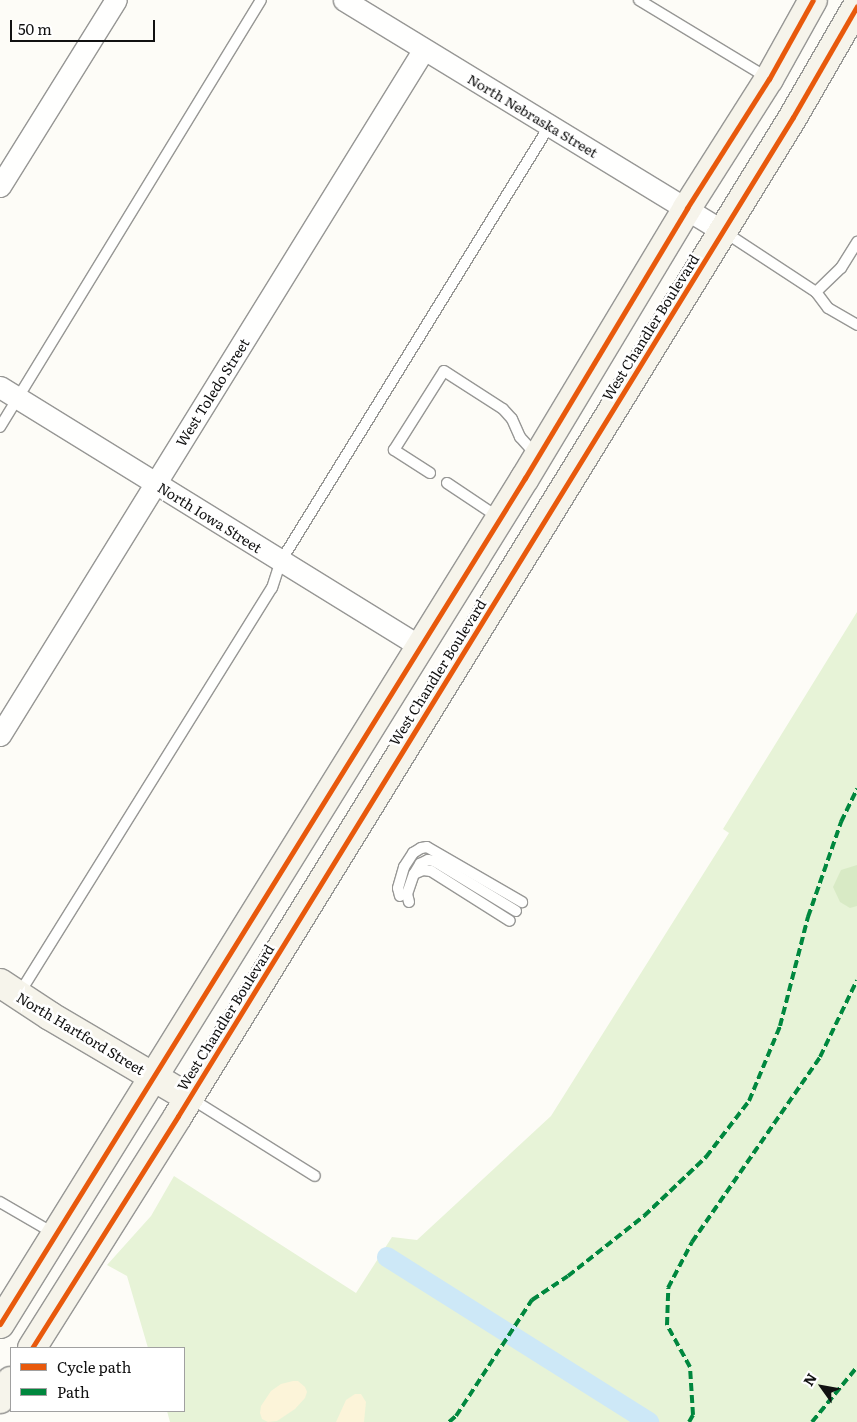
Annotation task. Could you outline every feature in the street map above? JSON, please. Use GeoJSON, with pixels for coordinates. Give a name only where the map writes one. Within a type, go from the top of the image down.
{"type":"FeatureCollection","features":[{"type":"Feature","properties":{"kind":"main road","name":"West Chandler Boulevard"},"geometry":{"type":"LineString","coordinates":[[0,1324],[501,519],[687,208],[769,79],[813,0]]}},
{"type":"Feature","properties":{"kind":"main road","name":"West Chandler Boulevard"},"geometry":{"type":"LineString","coordinates":[[33,1347],[189,1098],[793,117],[857,6]]}},
{"type":"Feature","properties":{"kind":"main road","name":"North Hartford Street"},"geometry":{"type":"LineString","coordinates":[[9,989],[189,1098]]}},
{"type":"Feature","properties":{"kind":"main road"},"geometry":{"type":"LineString","coordinates":[[0,1399],[10,1383]]}},
{"type":"Feature","properties":{"kind":"street"},"geometry":{"type":"LineString","coordinates":[[0,186],[116,0]]}},
{"type":"Feature","properties":{"kind":"street","name":"North Nebraska Street"},"geometry":{"type":"LineString","coordinates":[[344,0],[722,231]]}},
{"type":"Feature","properties":{"kind":"street","name":"West Toledo Street"},"geometry":{"type":"LineString","coordinates":[[0,735],[424,49]]}},
{"type":"Feature","properties":{"kind":"street","name":"North Iowa Street"},"geometry":{"type":"LineString","coordinates":[[9,392],[421,647]]}},
{"type":"Feature","properties":{"kind":"lane"},"geometry":{"type":"LineString","coordinates":[[0,427],[9,392],[261,0]]}},
{"type":"Feature","properties":{"kind":"lane"},"geometry":{"type":"LineString","coordinates":[[639,0],[769,79]]}},
{"type":"Feature","properties":{"kind":"lane"},"geometry":{"type":"LineString","coordinates":[[9,989],[272,588],[281,561],[550,125]]}},
{"type":"Feature","properties":{"kind":"lane"},"geometry":{"type":"LineString","coordinates":[[722,231],[816,292],[828,308],[857,325]]}},
{"type":"Feature","properties":{"kind":"lane"},"geometry":{"type":"LineString","coordinates":[[816,292],[841,268],[857,242]]}},
{"type":"Feature","properties":{"kind":"lane"},"geometry":{"type":"LineString","coordinates":[[430,473],[394,450],[444,371],[503,409],[512,419],[520,437],[538,458]]}},
{"type":"Feature","properties":{"kind":"lane"},"geometry":{"type":"LineString","coordinates":[[447,484],[501,519]]}},
{"type":"Feature","properties":{"kind":"lane"},"geometry":{"type":"LineString","coordinates":[[400,896],[398,888],[404,867],[412,853],[427,847],[434,848],[522,902]]}},
{"type":"Feature","properties":{"kind":"lane"},"geometry":{"type":"LineString","coordinates":[[409,902],[407,894],[414,874],[420,864],[428,860],[434,861],[516,911]]}},
{"type":"Feature","properties":{"kind":"lane"},"geometry":{"type":"LineString","coordinates":[[414,874],[423,870],[431,871],[510,921]]}},
{"type":"Feature","properties":{"kind":"lane"},"geometry":{"type":"LineString","coordinates":[[189,1098],[316,1176]]}},
{"type":"Feature","properties":{"kind":"lane"},"geometry":{"type":"LineString","coordinates":[[0,1202],[56,1235]]}},
{"type":"Feature","properties":{"kind":"green space"},"geometry":{"type":"Polygon","coordinates":[[[857,612],[857,1422],[170,1422],[167,1412],[185,1412],[185,1347],[148,1347],[127,1276],[107,1265],[151,1216],[174,1176],[356,1293],[392,1237],[417,1240],[551,1116],[729,833],[723,829],[857,612]]]}},
{"type":"Feature","properties":{"kind":"green space"},"geometry":{"type":"Polygon","coordinates":[[[857,865],[857,906],[850,908],[840,902],[833,887],[841,870],[857,865]]]}},
{"type":"Feature","properties":{"kind":"sand"},"geometry":{"type":"Polygon","coordinates":[[[298,1381],[305,1387],[307,1392],[305,1398],[295,1409],[277,1421],[268,1422],[262,1419],[260,1413],[261,1406],[271,1391],[281,1384],[298,1381]]]}},
{"type":"Feature","properties":{"kind":"sand"},"geometry":{"type":"Polygon","coordinates":[[[355,1394],[361,1394],[366,1402],[364,1422],[336,1422],[346,1400],[355,1394]]]}},
{"type":"Feature","properties":{"kind":"waterway"},"geometry":{"type":"LineString","coordinates":[[387,1257],[649,1422]]}},
{"type":"Feature","properties":{"kind":"marked path"},"geometry":{"type":"LineString","coordinates":[[449,1422],[456,1416],[532,1300],[568,1276],[644,1216],[706,1157],[749,1101],[780,1026],[808,917],[841,822],[857,789]]}},
{"type":"Feature","properties":{"kind":"marked path"},"geometry":{"type":"LineString","coordinates":[[689,1422],[693,1415],[690,1367],[667,1325],[668,1288],[692,1242],[820,1057],[857,980]]}},
{"type":"Feature","properties":{"kind":"marked path"},"geometry":{"type":"LineString","coordinates":[[812,1422],[857,1367]]}},
{"type":"Feature","properties":{"kind":"cycle path"},"geometry":{"type":"LineString","coordinates":[[0,1324],[525,478],[687,208],[769,79],[813,0]]}},
{"type":"Feature","properties":{"kind":"cycle path"},"geometry":{"type":"LineString","coordinates":[[33,1347],[178,1116],[793,117],[857,6]]}}]}
